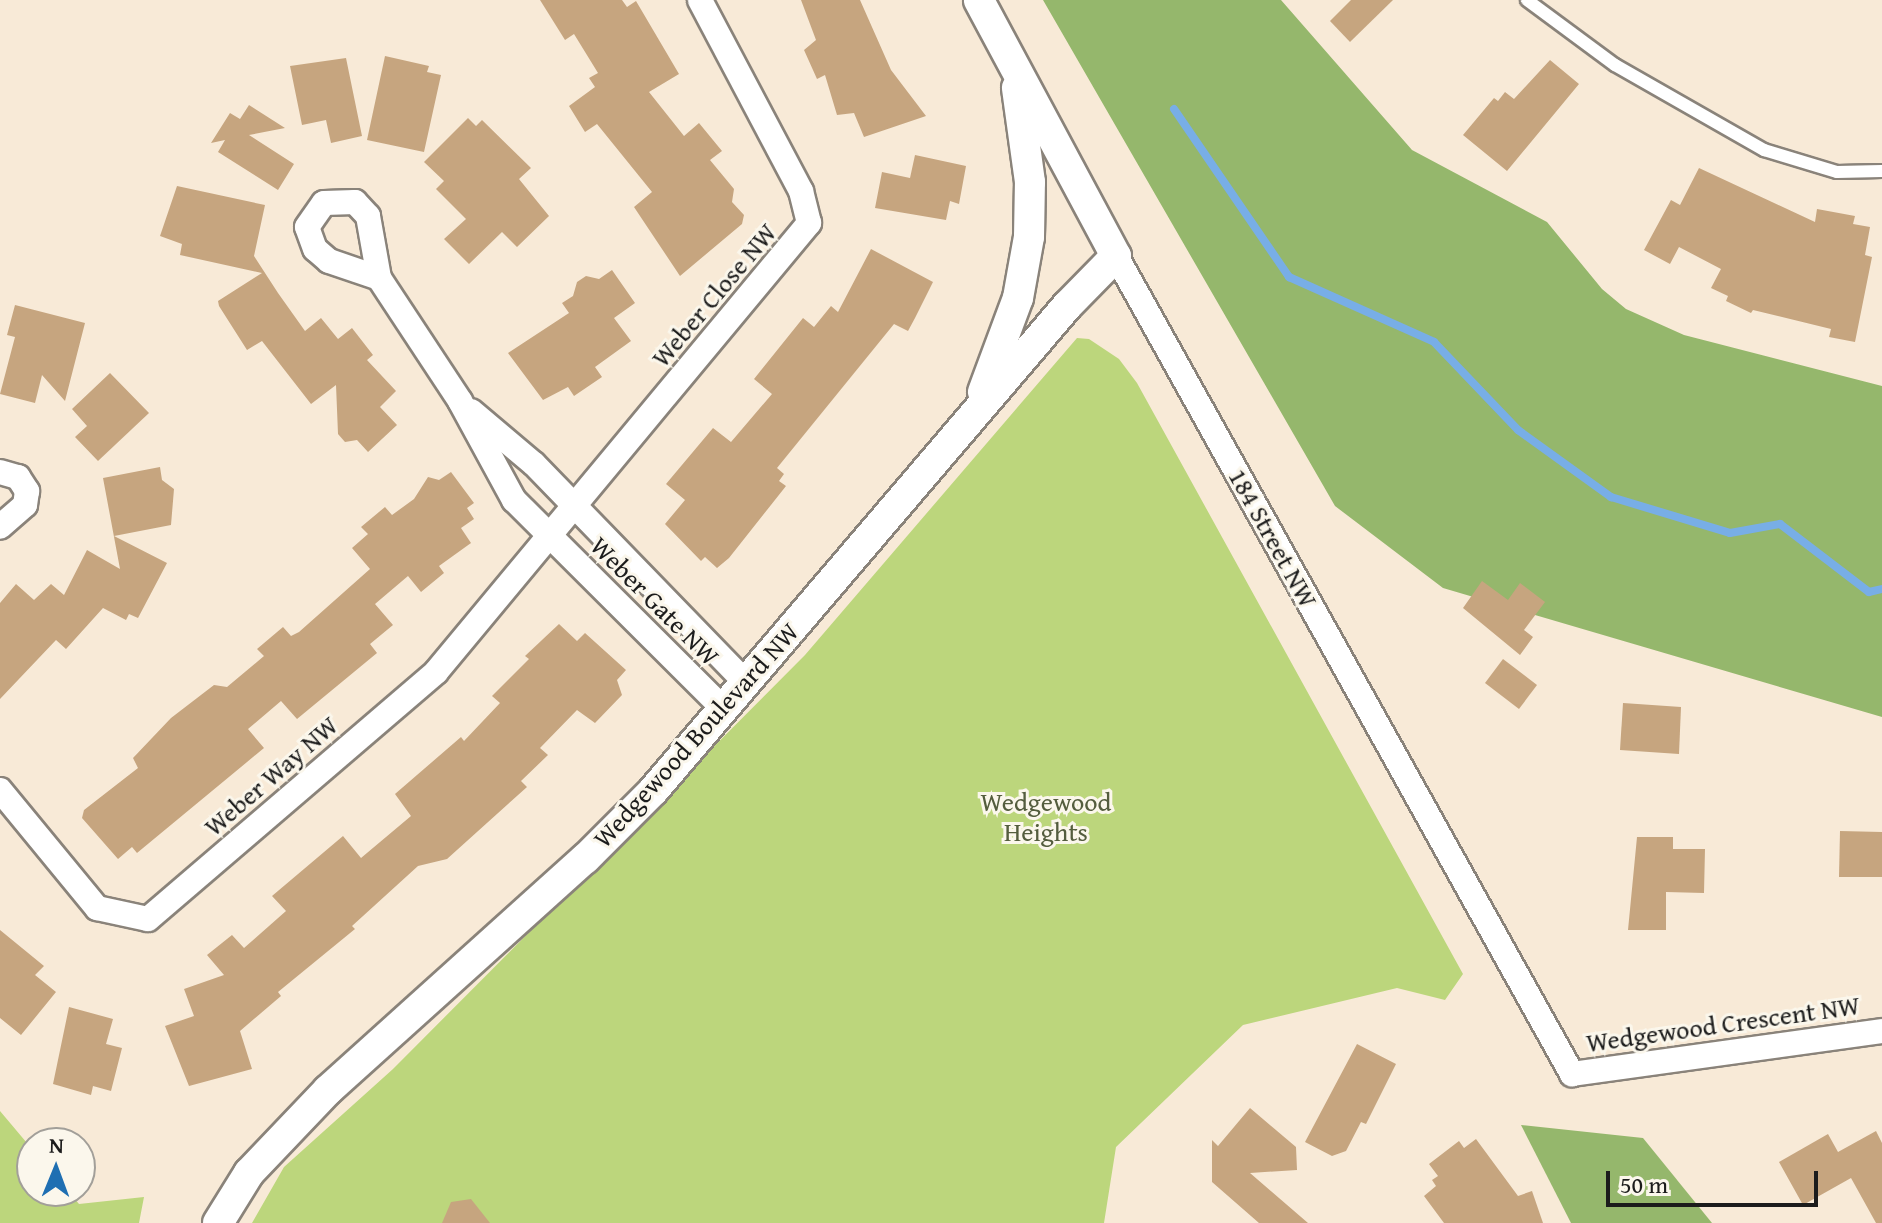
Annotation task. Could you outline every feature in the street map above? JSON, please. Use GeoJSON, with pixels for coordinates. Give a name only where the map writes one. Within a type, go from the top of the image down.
{"type":"FeatureCollection","features":[{"type":"Feature","properties":{"kind":"street","name":"Weber Close NW"},"geometry":{"type":"LineString","coordinates":[[562,519],[809,223],[801,191],[700,0]]}},
{"type":"Feature","properties":{"kind":"street","name":"184 Street NW"},"geometry":{"type":"LineString","coordinates":[[979,0],[1116,256],[1572,1074]]}},
{"type":"Feature","properties":{"kind":"street"},"geometry":{"type":"LineString","coordinates":[[975,413],[1018,298],[1029,237],[1030,182],[1015,70]]}},
{"type":"Feature","properties":{"kind":"street","name":"Wedgewood Boulevard NW"},"geometry":{"type":"LineString","coordinates":[[218,1223],[249,1173],[285,1133],[585,859],[653,791],[975,413],[1116,256]]}},
{"type":"Feature","properties":{"kind":"street"},"geometry":{"type":"LineString","coordinates":[[379,278],[460,401],[514,500],[562,519]]}},
{"type":"Feature","properties":{"kind":"street"},"geometry":{"type":"LineString","coordinates":[[460,401],[562,519]]}},
{"type":"Feature","properties":{"kind":"street"},"geometry":{"type":"LineString","coordinates":[[0,472],[18,477],[27,491],[25,505],[0,527]]}},
{"type":"Feature","properties":{"kind":"street","name":"Weber Gate NW"},"geometry":{"type":"LineString","coordinates":[[562,519],[745,682]]}},
{"type":"Feature","properties":{"kind":"street","name":"Weber Gate NW"},"geometry":{"type":"LineString","coordinates":[[562,519],[723,708]]}},
{"type":"Feature","properties":{"kind":"street","name":"Weber Way NW"},"geometry":{"type":"LineString","coordinates":[[0,790],[97,908],[148,919],[436,672],[562,519]]}},
{"type":"Feature","properties":{"kind":"street","name":"Wedgewood Crescent NW"},"geometry":{"type":"LineString","coordinates":[[1572,1074],[1882,1031]]}},
{"type":"Feature","properties":{"kind":"lane"},"geometry":{"type":"LineString","coordinates":[[1527,0],[1615,65],[1764,150],[1837,172],[1882,171]]}},
{"type":"Feature","properties":{"kind":"green space"},"geometry":{"type":"Polygon","coordinates":[[[1043,0],[1281,0],[1412,150],[1547,222],[1602,289],[1626,309],[1684,335],[1882,386],[1882,717],[1443,588],[1335,506],[1043,0]]]}},
{"type":"Feature","properties":{"kind":"green space","name":"Wedgewood Heights"},"geometry":{"type":"Polygon","coordinates":[[[1077,338],[1089,339],[1119,359],[1137,383],[1463,974],[1445,1000],[1397,988],[1243,1025],[1116,1147],[1104,1223],[252,1223],[284,1167],[393,1069],[805,655],[1077,338]]]}},
{"type":"Feature","properties":{"kind":"green space"},"geometry":{"type":"Polygon","coordinates":[[[0,1111],[16,1130],[16,1207],[96,1207],[96,1202],[144,1197],[139,1223],[0,1223],[0,1111]]]}},
{"type":"Feature","properties":{"kind":"green space"},"geometry":{"type":"Polygon","coordinates":[[[1521,1125],[1643,1138],[1712,1223],[1571,1223],[1521,1125]]]}},
{"type":"Feature","properties":{"kind":"building"},"geometry":{"type":"Polygon","coordinates":[[[540,0],[622,0],[627,7],[636,1],[679,74],[649,92],[684,136],[699,123],[722,151],[710,160],[734,189],[732,202],[744,215],[742,224],[680,276],[634,207],[652,192],[597,124],[585,132],[569,106],[595,87],[589,78],[598,73],[574,34],[565,40],[540,0]]]}},
{"type":"Feature","properties":{"kind":"building"},"geometry":{"type":"Polygon","coordinates":[[[801,0],[860,0],[891,70],[926,116],[864,137],[854,113],[837,115],[825,75],[817,79],[804,50],[816,40],[801,0]]]}},
{"type":"Feature","properties":{"kind":"building"},"geometry":{"type":"Polygon","coordinates":[[[1351,0],[1393,0],[1350,42],[1330,21],[1351,0]]]}},
{"type":"Feature","properties":{"kind":"building"},"geometry":{"type":"Polygon","coordinates":[[[385,56],[429,66],[427,72],[441,75],[424,152],[367,140],[385,56]]]}},
{"type":"Feature","properties":{"kind":"building"},"geometry":{"type":"Polygon","coordinates":[[[346,58],[362,136],[331,143],[326,120],[302,125],[290,66],[346,58]]]}},
{"type":"Feature","properties":{"kind":"building"},"geometry":{"type":"Polygon","coordinates":[[[1550,60],[1579,84],[1507,171],[1463,135],[1494,98],[1498,101],[1505,92],[1514,99],[1550,60]]]}},
{"type":"Feature","properties":{"kind":"building"},"geometry":{"type":"Polygon","coordinates":[[[249,105],[285,128],[249,135],[294,164],[278,190],[218,152],[225,140],[211,143],[230,113],[240,119],[249,105]]]}},
{"type":"Feature","properties":{"kind":"building"},"geometry":{"type":"Polygon","coordinates":[[[468,118],[476,126],[482,120],[531,168],[519,179],[549,216],[517,247],[502,232],[469,264],[444,239],[466,219],[436,189],[444,181],[424,162],[468,118]]]}},
{"type":"Feature","properties":{"kind":"building"},"geometry":{"type":"Polygon","coordinates":[[[915,155],[966,166],[959,204],[950,201],[946,220],[875,208],[882,172],[910,178],[915,155]]]}},
{"type":"Feature","properties":{"kind":"building"},"geometry":{"type":"Polygon","coordinates":[[[1699,168],[1815,222],[1817,209],[1855,216],[1853,224],[1870,227],[1865,255],[1872,257],[1855,342],[1829,337],[1831,329],[1753,310],[1751,313],[1726,301],[1728,296],[1711,288],[1721,269],[1679,247],[1670,264],[1644,250],[1671,200],[1680,205],[1699,168]]]}},
{"type":"Feature","properties":{"kind":"building"},"geometry":{"type":"Polygon","coordinates":[[[177,186],[265,205],[254,256],[305,331],[321,318],[338,339],[352,328],[373,355],[367,360],[396,391],[380,407],[397,425],[368,452],[357,440],[345,442],[338,434],[336,385],[311,404],[262,341],[247,350],[219,306],[218,301],[262,273],[180,255],[182,244],[160,236],[177,186]]]}},
{"type":"Feature","properties":{"kind":"building"},"geometry":{"type":"Polygon","coordinates":[[[871,249],[933,282],[908,331],[894,324],[777,468],[784,474],[779,481],[786,486],[729,558],[717,568],[705,557],[701,561],[665,524],[685,500],[666,484],[713,428],[731,442],[772,394],[754,379],[803,318],[814,327],[831,306],[838,312],[871,249]]]}},
{"type":"Feature","properties":{"kind":"building"},"geometry":{"type":"Polygon","coordinates":[[[612,270],[635,303],[614,318],[631,341],[595,367],[602,377],[574,396],[568,387],[543,400],[508,353],[569,313],[562,303],[573,296],[577,282],[586,276],[599,279],[612,270]]]}},
{"type":"Feature","properties":{"kind":"building"},"geometry":{"type":"Polygon","coordinates":[[[15,305],[85,323],[65,401],[42,375],[35,403],[0,394],[15,337],[7,335],[15,305]]]}},
{"type":"Feature","properties":{"kind":"building"},"geometry":{"type":"Polygon","coordinates":[[[110,373],[149,413],[98,461],[75,437],[87,426],[72,409],[110,373]]]}},
{"type":"Feature","properties":{"kind":"building"},"geometry":{"type":"Polygon","coordinates":[[[160,467],[162,480],[174,489],[171,525],[114,536],[167,563],[138,618],[129,614],[126,620],[103,608],[66,649],[56,640],[0,699],[0,603],[16,584],[34,600],[51,584],[64,595],[87,550],[120,569],[103,478],[160,467]]]}},
{"type":"Feature","properties":{"kind":"building"},"geometry":{"type":"Polygon","coordinates":[[[451,472],[474,503],[467,508],[474,519],[461,528],[471,543],[439,566],[444,573],[421,592],[408,576],[375,604],[393,625],[370,644],[377,653],[297,719],[281,701],[248,729],[264,748],[137,853],[132,847],[118,859],[82,818],[84,810],[138,768],[133,758],[171,718],[214,685],[227,687],[264,656],[257,649],[283,627],[291,636],[299,632],[370,569],[352,548],[368,534],[361,527],[385,507],[392,515],[414,499],[428,477],[439,480],[451,472]]]}},
{"type":"Feature","properties":{"kind":"building"},"geometry":{"type":"Polygon","coordinates":[[[1482,581],[1508,600],[1520,583],[1545,602],[1524,630],[1533,637],[1520,655],[1463,608],[1482,581]]]}},
{"type":"Feature","properties":{"kind":"building"},"geometry":{"type":"Polygon","coordinates":[[[559,624],[577,641],[585,633],[626,670],[617,680],[622,695],[595,723],[577,710],[540,748],[548,755],[521,781],[527,787],[447,859],[418,866],[352,926],[355,929],[278,992],[281,996],[240,1031],[252,1069],[189,1086],[165,1026],[194,1016],[184,989],[224,975],[207,955],[232,935],[244,948],[286,911],[272,896],[343,836],[361,858],[411,816],[395,794],[461,737],[464,741],[500,703],[492,696],[529,659],[525,656],[559,624]]]}},
{"type":"Feature","properties":{"kind":"building"},"geometry":{"type":"Polygon","coordinates":[[[1503,659],[1537,685],[1519,709],[1485,683],[1503,659]]]}},
{"type":"Feature","properties":{"kind":"building"},"geometry":{"type":"Polygon","coordinates":[[[1623,703],[1681,707],[1679,754],[1620,750],[1623,703]]]}},
{"type":"Feature","properties":{"kind":"building"},"geometry":{"type":"Polygon","coordinates":[[[1840,831],[1882,832],[1882,877],[1839,877],[1840,831]]]}},
{"type":"Feature","properties":{"kind":"building"},"geometry":{"type":"Polygon","coordinates":[[[1637,837],[1673,837],[1673,849],[1705,849],[1704,893],[1666,892],[1666,930],[1628,930],[1637,837]]]}},
{"type":"Feature","properties":{"kind":"building"},"geometry":{"type":"Polygon","coordinates":[[[0,930],[44,966],[35,975],[56,992],[21,1035],[0,1018],[0,930]]]}},
{"type":"Feature","properties":{"kind":"building"},"geometry":{"type":"Polygon","coordinates":[[[69,1007],[113,1019],[106,1044],[122,1048],[111,1091],[93,1086],[91,1095],[53,1084],[69,1007]]]}},
{"type":"Feature","properties":{"kind":"building"},"geometry":{"type":"Polygon","coordinates":[[[1357,1044],[1396,1064],[1366,1124],[1361,1122],[1346,1151],[1332,1156],[1305,1142],[1357,1044]]]}},
{"type":"Feature","properties":{"kind":"building"},"geometry":{"type":"Polygon","coordinates":[[[1250,1108],[1296,1147],[1297,1170],[1250,1173],[1308,1223],[1259,1223],[1212,1182],[1212,1140],[1218,1146],[1250,1108]]]}},
{"type":"Feature","properties":{"kind":"building"},"geometry":{"type":"Polygon","coordinates":[[[1876,1131],[1882,1143],[1882,1223],[1876,1223],[1851,1178],[1803,1205],[1779,1162],[1828,1134],[1838,1152],[1876,1131]]]}},
{"type":"Feature","properties":{"kind":"building"},"geometry":{"type":"Polygon","coordinates":[[[1476,1139],[1518,1196],[1532,1191],[1543,1223],[1444,1223],[1424,1196],[1436,1186],[1432,1180],[1438,1176],[1429,1164],[1459,1141],[1464,1148],[1476,1139]]]}},
{"type":"Feature","properties":{"kind":"building"},"geometry":{"type":"Polygon","coordinates":[[[471,1199],[490,1223],[442,1223],[451,1202],[471,1199]]]}},
{"type":"Feature","properties":{"kind":"waterway"},"geometry":{"type":"LineString","coordinates":[[1174,109],[1289,277],[1434,342],[1518,430],[1611,497],[1730,533],[1780,524],[1869,592],[1882,589]]}}]}
